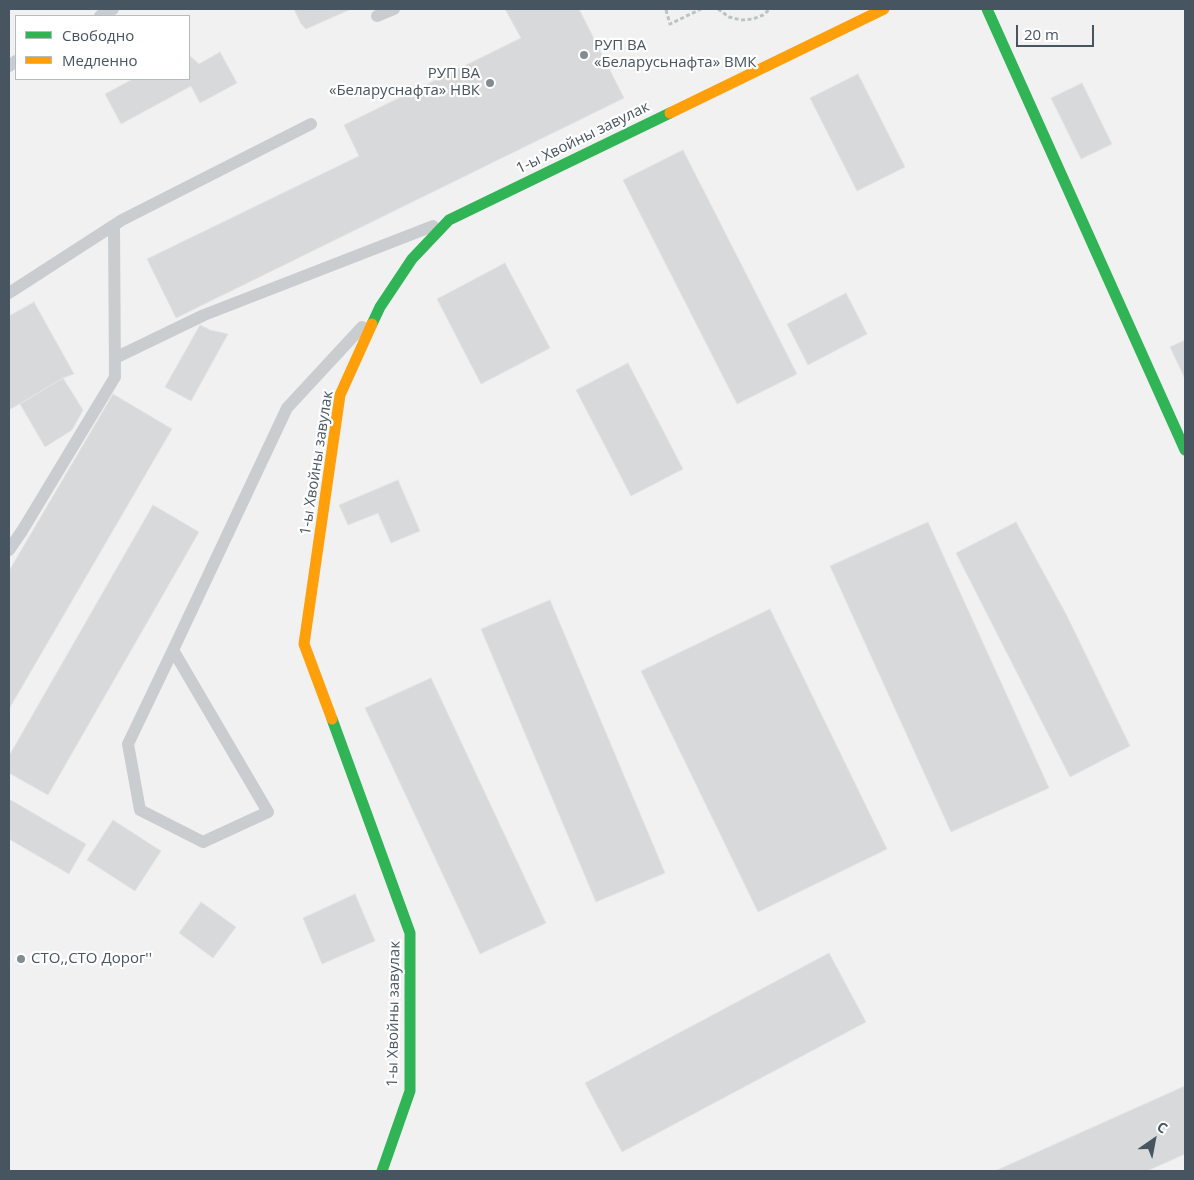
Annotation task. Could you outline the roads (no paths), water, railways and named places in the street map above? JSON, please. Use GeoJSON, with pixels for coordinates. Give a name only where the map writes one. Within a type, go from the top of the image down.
{"type":"FeatureCollection","features":[{"type":"Feature","properties":{"kind":"street","name":"1-ы Хвойны завулак"},"geometry":{"type":"LineString","coordinates":[[382,1171],[410,1091],[410,933],[304,644],[340,395],[380,307],[412,259],[450,220],[884,9]]}},
{"type":"Feature","properties":{"kind":"street"},"geometry":{"type":"LineString","coordinates":[[987,9],[1185,450]]}},
{"type":"Feature","properties":{"kind":"lane"},"geometry":{"type":"LineString","coordinates":[[102,15],[114,9]]}},
{"type":"Feature","properties":{"kind":"lane"},"geometry":{"type":"LineString","coordinates":[[377,16],[394,9]]}},
{"type":"Feature","properties":{"kind":"lane"},"geometry":{"type":"LineString","coordinates":[[9,293],[122,220],[311,124]]}},
{"type":"Feature","properties":{"kind":"lane"},"geometry":{"type":"LineString","coordinates":[[114,358],[204,315],[450,220]]}},
{"type":"Feature","properties":{"kind":"lane"},"geometry":{"type":"LineString","coordinates":[[9,550],[115,377],[114,226]]}},
{"type":"Feature","properties":{"kind":"lane"},"geometry":{"type":"LineString","coordinates":[[172,650],[268,812],[203,842],[140,810],[128,744],[172,650],[287,408],[380,307]]}},
{"type":"Feature","properties":{"kind":"place","name":"РУП ВА «Беларусьнафта» ВМК"},"geometry":{"type":"Point","coordinates":[584,55]}},
{"type":"Feature","properties":{"kind":"place","name":"РУП ВА «Беларуснафта» НВК"},"geometry":{"type":"Point","coordinates":[490,83]}},
{"type":"Feature","properties":{"kind":"place","name":"СТО,,СТО Дорог''"},"geometry":{"type":"Point","coordinates":[21,959]}}]}
